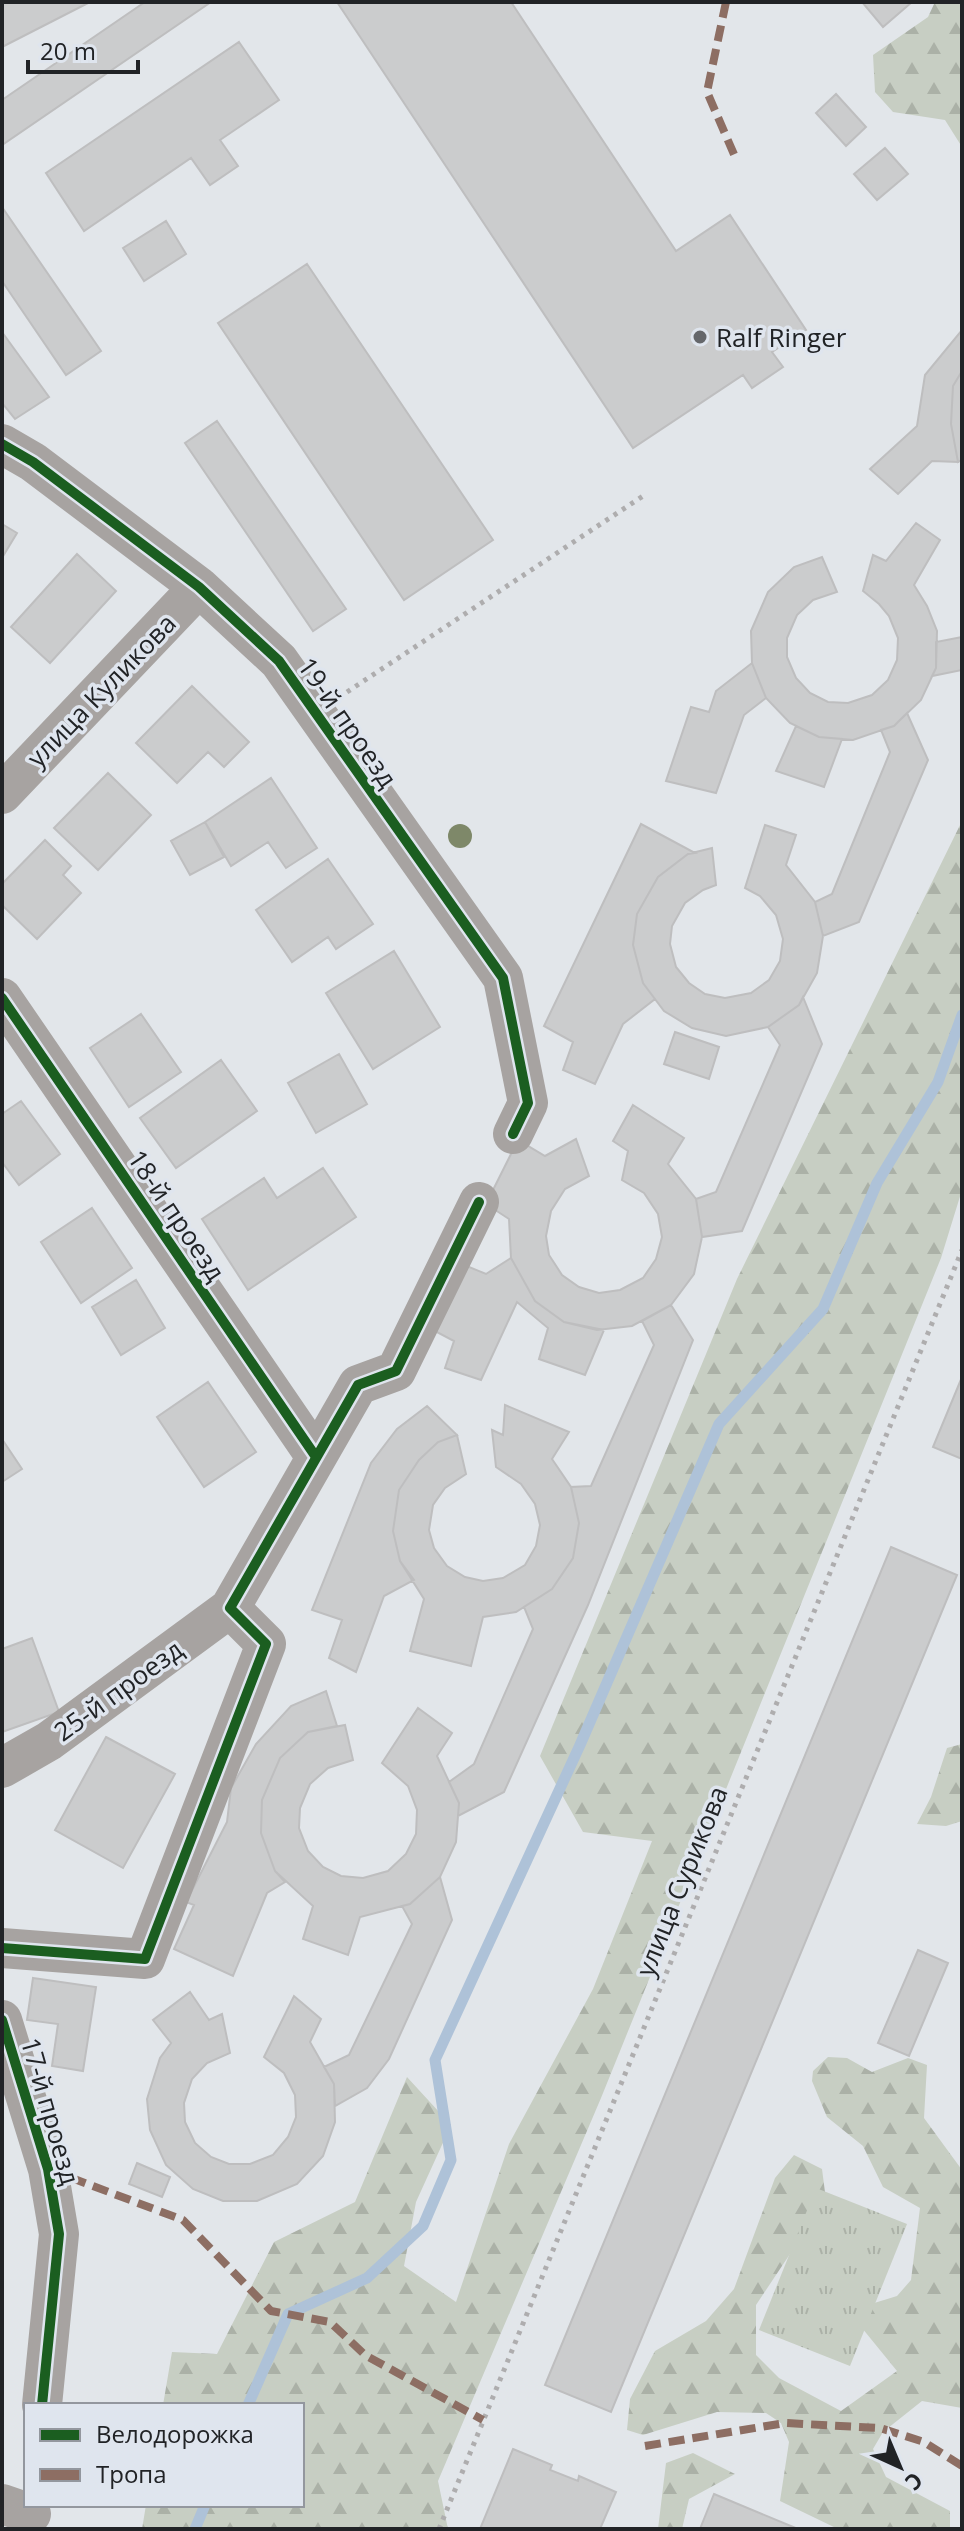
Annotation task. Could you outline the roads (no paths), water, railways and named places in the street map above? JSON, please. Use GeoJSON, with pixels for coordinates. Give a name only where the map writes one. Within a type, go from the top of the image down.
{"type":"FeatureCollection","features":[{"type":"Feature","properties":{"kind":"street","name":"19-й проезд"},"geometry":{"type":"LineString","coordinates":[[2,444],[33,462],[199,587],[279,661],[503,978],[528,1103],[513,1134]]}},
{"type":"Feature","properties":{"kind":"street","name":"улица Куликова"},"geometry":{"type":"LineString","coordinates":[[2,794],[199,587]]}},
{"type":"Feature","properties":{"kind":"street","name":"18-й проезд"},"geometry":{"type":"LineString","coordinates":[[2,998],[316,1457]]}},
{"type":"Feature","properties":{"kind":"street"},"geometry":{"type":"LineString","coordinates":[[2,1948],[145,1959],[266,1644],[230,1608],[358,1385],[396,1371],[479,1202]]}},
{"type":"Feature","properties":{"kind":"street","name":"25-й проезд"},"geometry":{"type":"LineString","coordinates":[[2,1768],[49,1741],[230,1608]]}},
{"type":"Feature","properties":{"kind":"street","name":"17-й проезд"},"geometry":{"type":"LineString","coordinates":[[2,2020],[48,2169],[59,2234],[42,2403]]}},
{"type":"Feature","properties":{"kind":"waterway"},"geometry":{"type":"LineString","coordinates":[[249,2403],[288,2314],[367,2278],[423,2226],[451,2160],[435,2060],[580,1745],[719,1424],[823,1309],[877,1183],[938,1082],[962,1015]]}},
{"type":"Feature","properties":{"kind":"waterway"},"geometry":{"type":"LineString","coordinates":[[195,2529],[204,2507]]}},
{"type":"Feature","properties":{"kind":"place","name":"Ralf Ringer"},"geometry":{"type":"Point","coordinates":[700,337]}}]}
